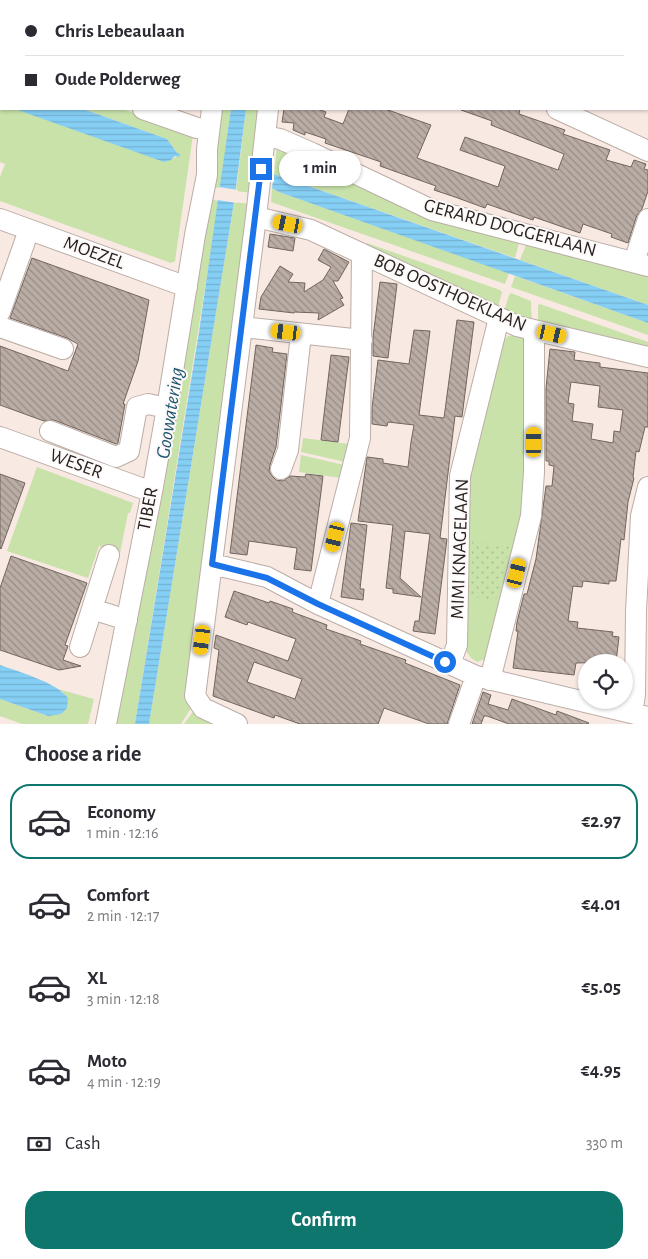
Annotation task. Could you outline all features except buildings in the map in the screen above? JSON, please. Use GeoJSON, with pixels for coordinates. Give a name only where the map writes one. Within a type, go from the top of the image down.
{"type":"FeatureCollection","features":[{"type":"Feature","properties":{"kind":"street"},"geometry":{"type":"LineString","coordinates":[[147,110],[197,128],[208,139]]}},
{"type":"Feature","properties":{"kind":"street","name":"TIBER"},"geometry":{"type":"LineString","coordinates":[[106,724],[167,408],[195,235],[207,175],[208,139],[212,110]]}},
{"type":"Feature","properties":{"kind":"street"},"geometry":{"type":"LineString","coordinates":[[237,724],[202,708],[195,696],[256,218],[268,110]]}},
{"type":"Feature","properties":{"kind":"street"},"geometry":{"type":"LineString","coordinates":[[559,110],[648,151]]}},
{"type":"Feature","properties":{"kind":"street","name":"GERARD DOGGERLAAN"},"geometry":{"type":"LineString","coordinates":[[265,136],[312,153],[432,210],[641,264]]}},
{"type":"Feature","properties":{"kind":"street","name":"BOB OOSTHOEKLAAN"},"geometry":{"type":"LineString","coordinates":[[256,218],[311,230],[517,326],[648,357]]}},
{"type":"Feature","properties":{"kind":"street","name":"MOEZEL"},"geometry":{"type":"LineString","coordinates":[[0,219],[187,287]]}},
{"type":"Feature","properties":{"kind":"street"},"geometry":{"type":"LineString","coordinates":[[641,264],[648,219]]}},
{"type":"Feature","properties":{"kind":"street"},"geometry":{"type":"LineString","coordinates":[[0,312],[29,230]]}},
{"type":"Feature","properties":{"kind":"street"},"geometry":{"type":"LineString","coordinates":[[318,604],[360,438],[362,254]]}},
{"type":"Feature","properties":{"kind":"street","name":"MIMI KNAGELAAN"},"geometry":{"type":"LineString","coordinates":[[450,664],[457,645],[460,476],[499,318]]}},
{"type":"Feature","properties":{"kind":"street"},"geometry":{"type":"LineString","coordinates":[[0,327],[63,349]]}},
{"type":"Feature","properties":{"kind":"street"},"geometry":{"type":"LineString","coordinates":[[242,327],[362,340]]}},
{"type":"Feature","properties":{"kind":"street"},"geometry":{"type":"LineString","coordinates":[[459,724],[483,678],[531,516],[534,472],[534,330]]}},
{"type":"Feature","properties":{"kind":"street"},"geometry":{"type":"LineString","coordinates":[[281,470],[288,450],[301,334]]}},
{"type":"Feature","properties":{"kind":"street"},"geometry":{"type":"LineString","coordinates":[[50,431],[116,457],[129,451],[137,407],[148,404],[167,408]]}},
{"type":"Feature","properties":{"kind":"street","name":"WESER"},"geometry":{"type":"LineString","coordinates":[[0,437],[152,492]]}},
{"type":"Feature","properties":{"kind":"street"},"geometry":{"type":"LineString","coordinates":[[69,462],[75,441]]}},
{"type":"Feature","properties":{"kind":"street"},"geometry":{"type":"LineString","coordinates":[[212,564],[267,578],[318,604],[483,678],[640,715],[636,695],[636,611],[640,516],[648,487]]}},
{"type":"Feature","properties":{"kind":"street"},"geometry":{"type":"LineString","coordinates":[[80,647],[109,555]]}},
{"type":"Feature","properties":{"kind":"street"},"geometry":{"type":"LineString","coordinates":[[92,609],[127,620]]}},
{"type":"Feature","properties":{"kind":"green space"},"geometry":{"type":"Polygon","coordinates":[[[0,110],[18,110],[171,160],[180,154],[177,153],[167,139],[86,110],[126,110],[193,135],[175,261],[171,263],[0,201],[0,177],[5,164],[0,162],[0,110]]]}},
{"type":"Feature","properties":{"kind":"green space"},"geometry":{"type":"Polygon","coordinates":[[[220,110],[231,110],[221,188],[210,187],[220,110]]]}},
{"type":"Feature","properties":{"kind":"green space"},"geometry":{"type":"Polygon","coordinates":[[[246,110],[258,110],[252,193],[236,191],[246,110]]]}},
{"type":"Feature","properties":{"kind":"green space"},"geometry":{"type":"Polygon","coordinates":[[[277,146],[519,243],[515,258],[274,174],[277,146]]]}},
{"type":"Feature","properties":{"kind":"green space"},"geometry":{"type":"Polygon","coordinates":[[[272,188],[509,273],[505,284],[271,202],[272,188]]]}},
{"type":"Feature","properties":{"kind":"green space"},"geometry":{"type":"Polygon","coordinates":[[[206,198],[219,201],[135,724],[114,724],[206,198]]]}},
{"type":"Feature","properties":{"kind":"green space"},"geometry":{"type":"Polygon","coordinates":[[[234,202],[251,204],[193,705],[181,724],[149,724],[234,202]]]}},
{"type":"Feature","properties":{"kind":"green space"},"geometry":{"type":"Polygon","coordinates":[[[367,243],[500,290],[502,292],[497,311],[366,249],[367,243]]]}},
{"type":"Feature","properties":{"kind":"green space"},"geometry":{"type":"Polygon","coordinates":[[[526,245],[648,271],[648,305],[520,260],[526,245]]]}},
{"type":"Feature","properties":{"kind":"green space"},"geometry":{"type":"Polygon","coordinates":[[[515,276],[648,323],[648,335],[511,287],[515,276]]]}},
{"type":"Feature","properties":{"kind":"green space"},"geometry":{"type":"Polygon","coordinates":[[[511,293],[531,301],[532,325],[503,315],[511,293]]]}},
{"type":"Feature","properties":{"kind":"green space"},"geometry":{"type":"Polygon","coordinates":[[[540,304],[648,342],[648,352],[538,326],[538,305],[540,304]]]}},
{"type":"Feature","properties":{"kind":"green space"},"geometry":{"type":"Polygon","coordinates":[[[516,335],[523,338],[525,345],[524,506],[489,652],[485,659],[477,662],[466,651],[468,480],[503,341],[508,336],[516,335]]]}},
{"type":"Feature","properties":{"kind":"green space"},"geometry":{"type":"Polygon","coordinates":[[[303,438],[349,444],[345,462],[301,452],[303,438]]]}},
{"type":"Feature","properties":{"kind":"green space"},"geometry":{"type":"Polygon","coordinates":[[[301,455],[344,465],[341,478],[299,472],[301,455]]]}},
{"type":"Feature","properties":{"kind":"green space"},"geometry":{"type":"Polygon","coordinates":[[[37,467],[133,503],[130,513],[128,513],[120,553],[99,546],[88,578],[7,551],[37,467]]]}},
{"type":"Feature","properties":{"kind":"green space"},"geometry":{"type":"Polygon","coordinates":[[[472,542],[510,547],[496,601],[471,596],[472,542]]]}},
{"type":"Feature","properties":{"kind":"green space"},"geometry":{"type":"Polygon","coordinates":[[[58,689],[94,699],[88,724],[22,724],[0,716],[0,699],[48,716],[64,693],[58,689]]]}},
{"type":"Feature","properties":{"kind":"green space"},"geometry":{"type":"Polygon","coordinates":[[[195,709],[223,724],[184,724],[195,709]]]}},
{"type":"Feature","properties":{"kind":"water"},"geometry":{"type":"Polygon","coordinates":[[[18,110],[86,110],[167,139],[177,153],[180,154],[179,157],[175,156],[171,160],[164,162],[18,110]]]}},
{"type":"Feature","properties":{"kind":"water"},"geometry":{"type":"Polygon","coordinates":[[[231,110],[246,110],[234,202],[149,724],[135,724],[199,332],[231,110]]]}},
{"type":"Feature","properties":{"kind":"water"},"geometry":{"type":"Polygon","coordinates":[[[274,174],[648,305],[648,323],[279,192],[272,188],[274,174]]]}},
{"type":"Feature","properties":{"kind":"water"},"geometry":{"type":"Polygon","coordinates":[[[0,665],[37,678],[55,687],[68,698],[67,708],[61,714],[48,716],[0,699],[0,665]]]}},
{"type":"Feature","properties":{"kind":"pier"},"geometry":{"type":"Polygon","coordinates":[[[219,187],[238,190],[237,203],[217,200],[219,187]]]}},
{"type":"Feature","properties":{"kind":"route"},"geometry":{"type":"LineString","coordinates":[[261,169],[212,564],[267,578],[318,604],[445,662]]}},
{"type":"Feature","properties":{"kind":"water label","name":"Goowatering"},"geometry":{"type":"Point","coordinates":[170,413]}}]}
